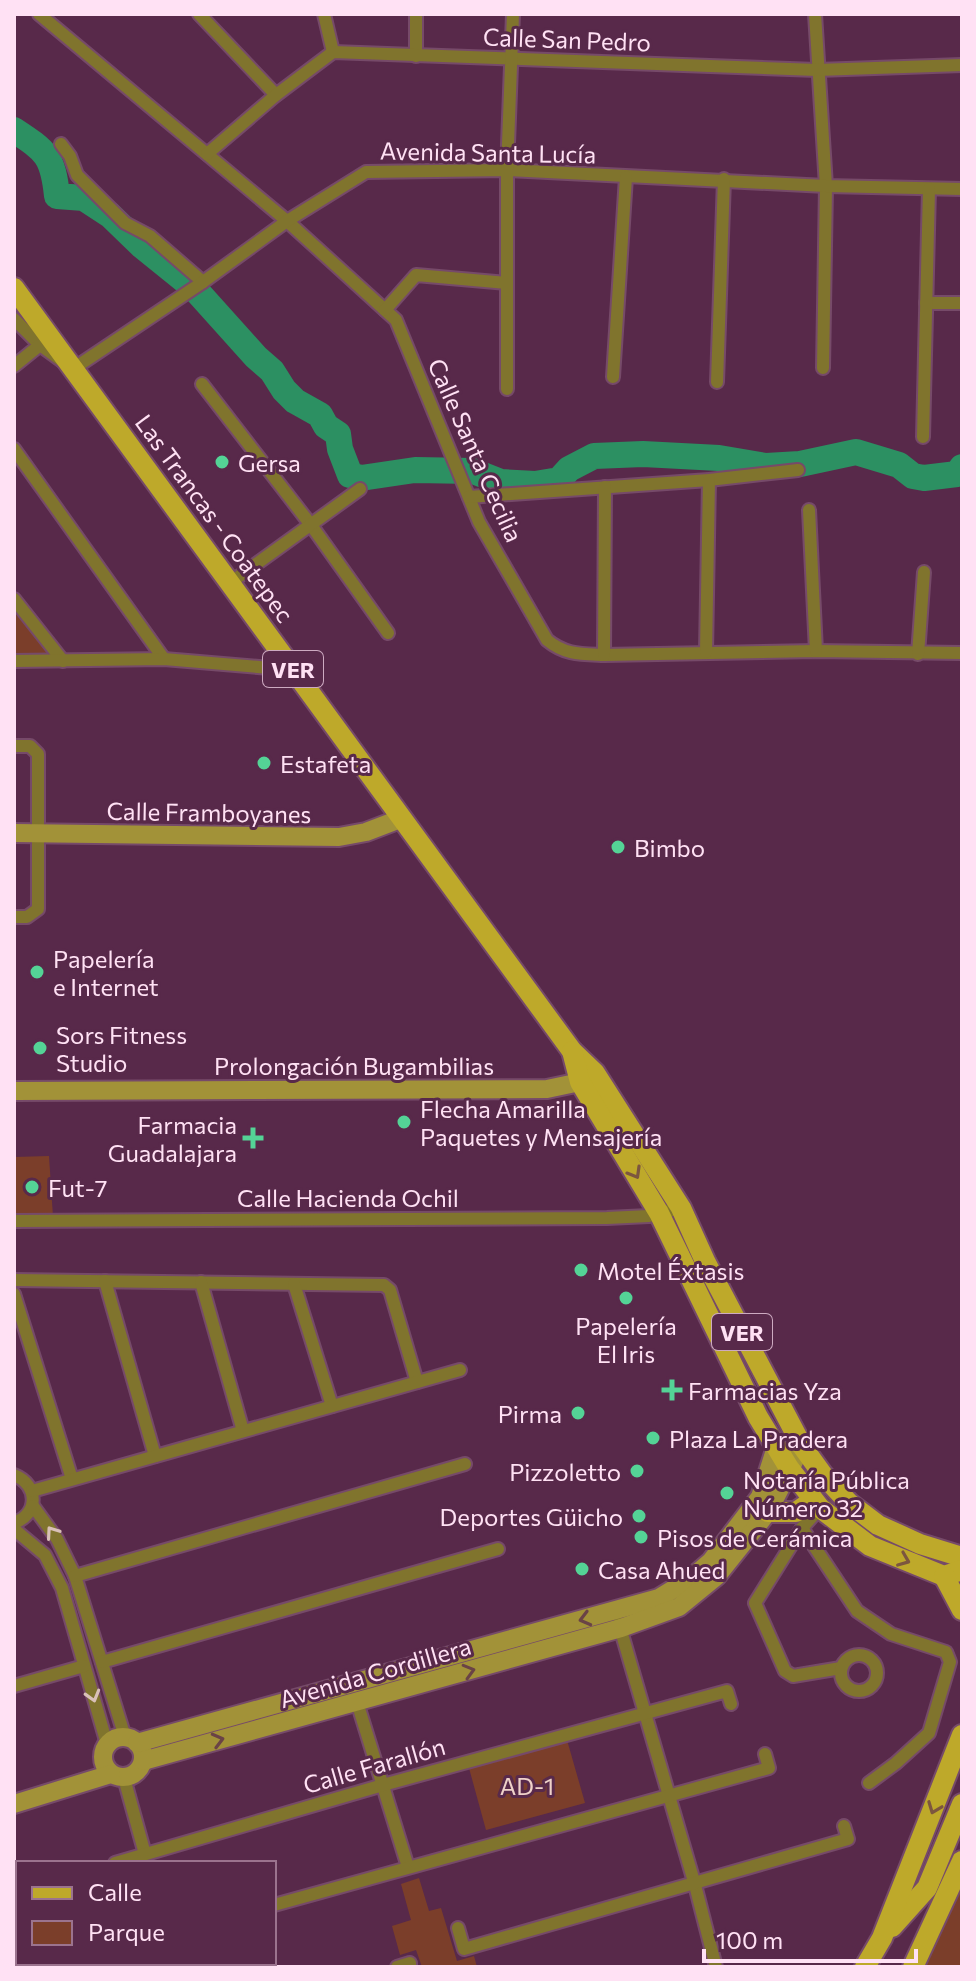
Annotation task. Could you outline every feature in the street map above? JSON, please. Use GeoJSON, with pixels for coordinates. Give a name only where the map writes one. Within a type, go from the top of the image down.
{"type":"FeatureCollection","features":[{"type":"Feature","properties":{"kind":"main road","name":"Las Trancas - Coatepec"},"geometry":{"type":"LineString","coordinates":[[14,288],[572,1051],[659,1213],[758,1417],[789,1468],[816,1504],[870,1546],[953,1573]]}},
{"type":"Feature","properties":{"kind":"main road","name":"Las Trancas - Coatepec"},"geometry":{"type":"LineString","coordinates":[[588,1078],[681,1208],[705,1261],[802,1446],[823,1475],[849,1503],[878,1525],[920,1544],[962,1557]]}},
{"type":"Feature","properties":{"kind":"main road"},"geometry":{"type":"LineString","coordinates":[[768,1512],[796,1512],[816,1504]]}},
{"type":"Feature","properties":{"kind":"main road"},"geometry":{"type":"LineString","coordinates":[[870,1546],[880,1532],[878,1525]]}},
{"type":"Feature","properties":{"kind":"main road"},"geometry":{"type":"LineString","coordinates":[[953,1573],[962,1610]]}},
{"type":"Feature","properties":{"kind":"main road"},"geometry":{"type":"LineString","coordinates":[[865,1967],[882,1938],[962,1735]]}},
{"type":"Feature","properties":{"kind":"main road"},"geometry":{"type":"LineString","coordinates":[[882,1938],[927,1888],[962,1804]]}},
{"type":"Feature","properties":{"kind":"main road"},"geometry":{"type":"LineString","coordinates":[[940,1911],[953,1830]]}},
{"type":"Feature","properties":{"kind":"main road"},"geometry":{"type":"LineString","coordinates":[[913,1967],[962,1861]]}},
{"type":"Feature","properties":{"kind":"street","name":"Calle Santa Cecilia"},"geometry":{"type":"LineString","coordinates":[[39,14],[287,221],[396,320],[479,522],[547,640],[560,651],[604,655],[816,651],[962,653]]}},
{"type":"Feature","properties":{"kind":"street"},"geometry":{"type":"LineString","coordinates":[[199,14],[276,95]]}},
{"type":"Feature","properties":{"kind":"street"},"geometry":{"type":"LineString","coordinates":[[207,154],[276,95],[333,52],[324,14]]}},
{"type":"Feature","properties":{"kind":"street"},"geometry":{"type":"LineString","coordinates":[[416,14],[416,56]]}},
{"type":"Feature","properties":{"kind":"street"},"geometry":{"type":"LineString","coordinates":[[507,389],[507,170],[513,14]]}},
{"type":"Feature","properties":{"kind":"street"},"geometry":{"type":"LineString","coordinates":[[815,14],[826,186],[823,368]]}},
{"type":"Feature","properties":{"kind":"street","name":"Calle San Pedro"},"geometry":{"type":"LineString","coordinates":[[333,52],[817,70],[962,65]]}},
{"type":"Feature","properties":{"kind":"street"},"geometry":{"type":"LineString","coordinates":[[61,144],[70,156],[77,175],[125,223],[150,236],[203,282]]}},
{"type":"Feature","properties":{"kind":"street","name":"Avenida Santa Lucía"},"geometry":{"type":"LineString","coordinates":[[73,369],[287,221],[366,172],[507,170],[826,186],[962,189]]}},
{"type":"Feature","properties":{"kind":"street"},"geometry":{"type":"LineString","coordinates":[[613,377],[626,177]]}},
{"type":"Feature","properties":{"kind":"street"},"geometry":{"type":"LineString","coordinates":[[717,382],[724,179]]}},
{"type":"Feature","properties":{"kind":"street"},"geometry":{"type":"LineString","coordinates":[[923,437],[929,189]]}},
{"type":"Feature","properties":{"kind":"street"},"geometry":{"type":"LineString","coordinates":[[385,310],[416,275],[507,283]]}},
{"type":"Feature","properties":{"kind":"street"},"geometry":{"type":"LineString","coordinates":[[926,303],[962,303]]}},
{"type":"Feature","properties":{"kind":"street"},"geometry":{"type":"LineString","coordinates":[[14,319],[40,345],[73,369]]}},
{"type":"Feature","properties":{"kind":"street"},"geometry":{"type":"LineString","coordinates":[[14,366],[40,345]]}},
{"type":"Feature","properties":{"kind":"street"},"geometry":{"type":"LineString","coordinates":[[202,384],[311,525],[388,633]]}},
{"type":"Feature","properties":{"kind":"street"},"geometry":{"type":"LineString","coordinates":[[14,449],[164,659]]}},
{"type":"Feature","properties":{"kind":"street"},"geometry":{"type":"LineString","coordinates":[[469,497],[709,480],[798,470]]}},
{"type":"Feature","properties":{"kind":"street"},"geometry":{"type":"LineString","coordinates":[[706,652],[709,480]]}},
{"type":"Feature","properties":{"kind":"street"},"geometry":{"type":"LineString","coordinates":[[604,655],[605,487]]}},
{"type":"Feature","properties":{"kind":"street"},"geometry":{"type":"LineString","coordinates":[[230,583],[360,489]]}},
{"type":"Feature","properties":{"kind":"street"},"geometry":{"type":"LineString","coordinates":[[809,510],[816,651]]}},
{"type":"Feature","properties":{"kind":"street"},"geometry":{"type":"LineString","coordinates":[[918,654],[924,572]]}},
{"type":"Feature","properties":{"kind":"street"},"geometry":{"type":"LineString","coordinates":[[14,599],[63,661]]}},
{"type":"Feature","properties":{"kind":"street"},"geometry":{"type":"LineString","coordinates":[[14,661],[164,659],[294,670]]}},
{"type":"Feature","properties":{"kind":"street"},"geometry":{"type":"LineString","coordinates":[[14,746],[30,746],[38,754],[38,909],[34,915],[14,917]]}},
{"type":"Feature","properties":{"kind":"street","name":"Calle Framboyanes"},"geometry":{"type":"LineString","coordinates":[[14,833],[339,837],[366,832],[400,819]]}},
{"type":"Feature","properties":{"kind":"street","name":"Prolongación Bugambilias"},"geometry":{"type":"LineString","coordinates":[[14,1091],[547,1089],[588,1078]]}},
{"type":"Feature","properties":{"kind":"street","name":"Calle Hacienda Ochil"},"geometry":{"type":"LineString","coordinates":[[14,1221],[607,1218],[649,1216],[681,1208]]}},
{"type":"Feature","properties":{"kind":"street"},"geometry":{"type":"LineString","coordinates":[[14,1280],[384,1285],[390,1290],[417,1382]]}},
{"type":"Feature","properties":{"kind":"street"},"geometry":{"type":"LineString","coordinates":[[105,1281],[155,1456]]}},
{"type":"Feature","properties":{"kind":"street"},"geometry":{"type":"LineString","coordinates":[[201,1282],[243,1431]]}},
{"type":"Feature","properties":{"kind":"street"},"geometry":{"type":"LineString","coordinates":[[294,1284],[332,1406]]}},
{"type":"Feature","properties":{"kind":"street"},"geometry":{"type":"LineString","coordinates":[[14,1294],[72,1479]]}},
{"type":"Feature","properties":{"kind":"street"},"geometry":{"type":"LineString","coordinates":[[32,1491],[460,1370]]}},
{"type":"Feature","properties":{"kind":"street","name":"Avenida Cordillera"},"geometry":{"type":"LineString","coordinates":[[131,1740],[679,1607],[717,1576],[768,1512],[802,1446]]}},
{"type":"Feature","properties":{"kind":"street","name":"Avenida Cordillera"},"geometry":{"type":"LineString","coordinates":[[143,1761],[357,1702],[618,1620],[690,1579],[711,1561],[760,1497],[776,1447]]}},
{"type":"Feature","properties":{"kind":"street"},"geometry":{"type":"LineString","coordinates":[[75,1576],[465,1464]]}},
{"type":"Feature","properties":{"kind":"street"},"geometry":{"type":"LineString","coordinates":[[14,1475],[23,1479],[32,1491],[33,1506],[57,1539],[75,1576],[131,1740],[143,1754],[143,1761],[136,1773],[14,1804]]}},
{"type":"Feature","properties":{"kind":"street"},"geometry":{"type":"LineString","coordinates":[[816,1504],[755,1603],[785,1671],[793,1676],[841,1668]]}},
{"type":"Feature","properties":{"kind":"street"},"geometry":{"type":"LineString","coordinates":[[33,1506],[24,1519],[14,1526],[45,1555],[62,1588],[107,1744]]}},
{"type":"Feature","properties":{"kind":"street"},"geometry":{"type":"LineString","coordinates":[[802,1528],[857,1611],[891,1634],[946,1652],[950,1662],[929,1733],[869,1783]]}},
{"type":"Feature","properties":{"kind":"street"},"geometry":{"type":"LineString","coordinates":[[102,1662],[498,1549]]}},
{"type":"Feature","properties":{"kind":"street"},"geometry":{"type":"LineString","coordinates":[[618,1620],[716,1967]]}},
{"type":"Feature","properties":{"kind":"street"},"geometry":{"type":"LineString","coordinates":[[73,1626],[90,1622]]}},
{"type":"Feature","properties":{"kind":"street"},"geometry":{"type":"LineString","coordinates":[[14,1686],[84,1666]]}},
{"type":"Feature","properties":{"kind":"street","name":"Calle Farallón"},"geometry":{"type":"LineString","coordinates":[[122,1861],[383,1785],[727,1691],[731,1704]]}},
{"type":"Feature","properties":{"kind":"street"},"geometry":{"type":"LineString","coordinates":[[357,1702],[408,1867]]}},
{"type":"Feature","properties":{"kind":"street"},"geometry":{"type":"LineString","coordinates":[[131,1740],[112,1740],[102,1757],[106,1770],[117,1776],[145,1854]]}},
{"type":"Feature","properties":{"kind":"street"},"geometry":{"type":"LineString","coordinates":[[276,1904],[769,1768],[765,1754]]}},
{"type":"Feature","properties":{"kind":"street"},"geometry":{"type":"LineString","coordinates":[[458,1928],[464,1949],[848,1839],[844,1826]]}},
{"type":"Feature","properties":{"kind":"street"},"geometry":{"type":"LineString","coordinates":[[397,1967],[410,1963],[410,1967]]}},
{"type":"Feature","properties":{"kind":"green space"},"geometry":{"type":"Polygon","coordinates":[[[14,612],[51,655],[14,653],[14,612]]]}},
{"type":"Feature","properties":{"kind":"green space","name":"Fut-7"},"geometry":{"type":"Polygon","coordinates":[[[49,1156],[53,1217],[14,1217],[14,1157],[49,1156]]]}},
{"type":"Feature","properties":{"kind":"green space","name":"AD-1"},"geometry":{"type":"Polygon","coordinates":[[[567,1740],[585,1803],[486,1830],[469,1768],[567,1740]]]}},
{"type":"Feature","properties":{"kind":"green space"},"geometry":{"type":"Polygon","coordinates":[[[962,1869],[962,1967],[914,1967],[962,1869]]]}},
{"type":"Feature","properties":{"kind":"green space"},"geometry":{"type":"Polygon","coordinates":[[[419,1878],[429,1911],[441,1908],[457,1961],[474,1956],[477,1967],[422,1967],[416,1950],[400,1955],[392,1926],[411,1920],[401,1884],[419,1878]]]}},
{"type":"Feature","properties":{"kind":"waterway"},"geometry":{"type":"LineString","coordinates":[[14,130],[46,156],[53,172],[57,196],[84,198],[110,215],[142,246],[194,288],[272,371],[295,401],[320,415],[326,426],[338,434],[350,475],[361,478],[415,470],[473,471],[501,482],[535,484],[559,480],[569,469],[594,456],[643,454],[719,458],[766,466],[800,464],[856,452],[899,465],[913,476],[924,478],[957,474],[962,467]]}},
{"type":"Feature","properties":{"kind":"place","name":"Gersa"},"geometry":{"type":"Point","coordinates":[222,462]}},
{"type":"Feature","properties":{"kind":"place","name":"Estafeta"},"geometry":{"type":"Point","coordinates":[264,763]}},
{"type":"Feature","properties":{"kind":"place","name":"Bimbo"},"geometry":{"type":"Point","coordinates":[618,847]}},
{"type":"Feature","properties":{"kind":"place","name":"Papelería e Internet"},"geometry":{"type":"Point","coordinates":[37,972]}},
{"type":"Feature","properties":{"kind":"place","name":"Sors Fitness Studio"},"geometry":{"type":"Point","coordinates":[40,1048]}},
{"type":"Feature","properties":{"kind":"place","name":"Flecha Amarilla Paquetes y Mensajería"},"geometry":{"type":"Point","coordinates":[404,1122]}},
{"type":"Feature","properties":{"kind":"place","name":"Farmacia Guadalajara"},"geometry":{"type":"Point","coordinates":[253,1138]}},
{"type":"Feature","properties":{"kind":"place","name":"Fut-7"},"geometry":{"type":"Point","coordinates":[32,1187]}},
{"type":"Feature","properties":{"kind":"place","name":"Motel Éxtasis"},"geometry":{"type":"Point","coordinates":[581,1270]}},
{"type":"Feature","properties":{"kind":"place","name":"Papelería El Iris"},"geometry":{"type":"Point","coordinates":[626,1298]}},
{"type":"Feature","properties":{"kind":"place","name":"Farmacias Yza"},"geometry":{"type":"Point","coordinates":[672,1390]}},
{"type":"Feature","properties":{"kind":"place","name":"Pirma"},"geometry":{"type":"Point","coordinates":[578,1413]}},
{"type":"Feature","properties":{"kind":"place","name":"Plaza La Pradera"},"geometry":{"type":"Point","coordinates":[653,1438]}},
{"type":"Feature","properties":{"kind":"place","name":"Pizzoletto"},"geometry":{"type":"Point","coordinates":[637,1471]}},
{"type":"Feature","properties":{"kind":"place","name":"Notaría Pública Número 32"},"geometry":{"type":"Point","coordinates":[727,1493]}},
{"type":"Feature","properties":{"kind":"place","name":"Deportes Güicho"},"geometry":{"type":"Point","coordinates":[639,1516]}},
{"type":"Feature","properties":{"kind":"place","name":"Pisos de Cerámica"},"geometry":{"type":"Point","coordinates":[641,1537]}},
{"type":"Feature","properties":{"kind":"place","name":"Casa Ahued"},"geometry":{"type":"Point","coordinates":[582,1569]}}]}
